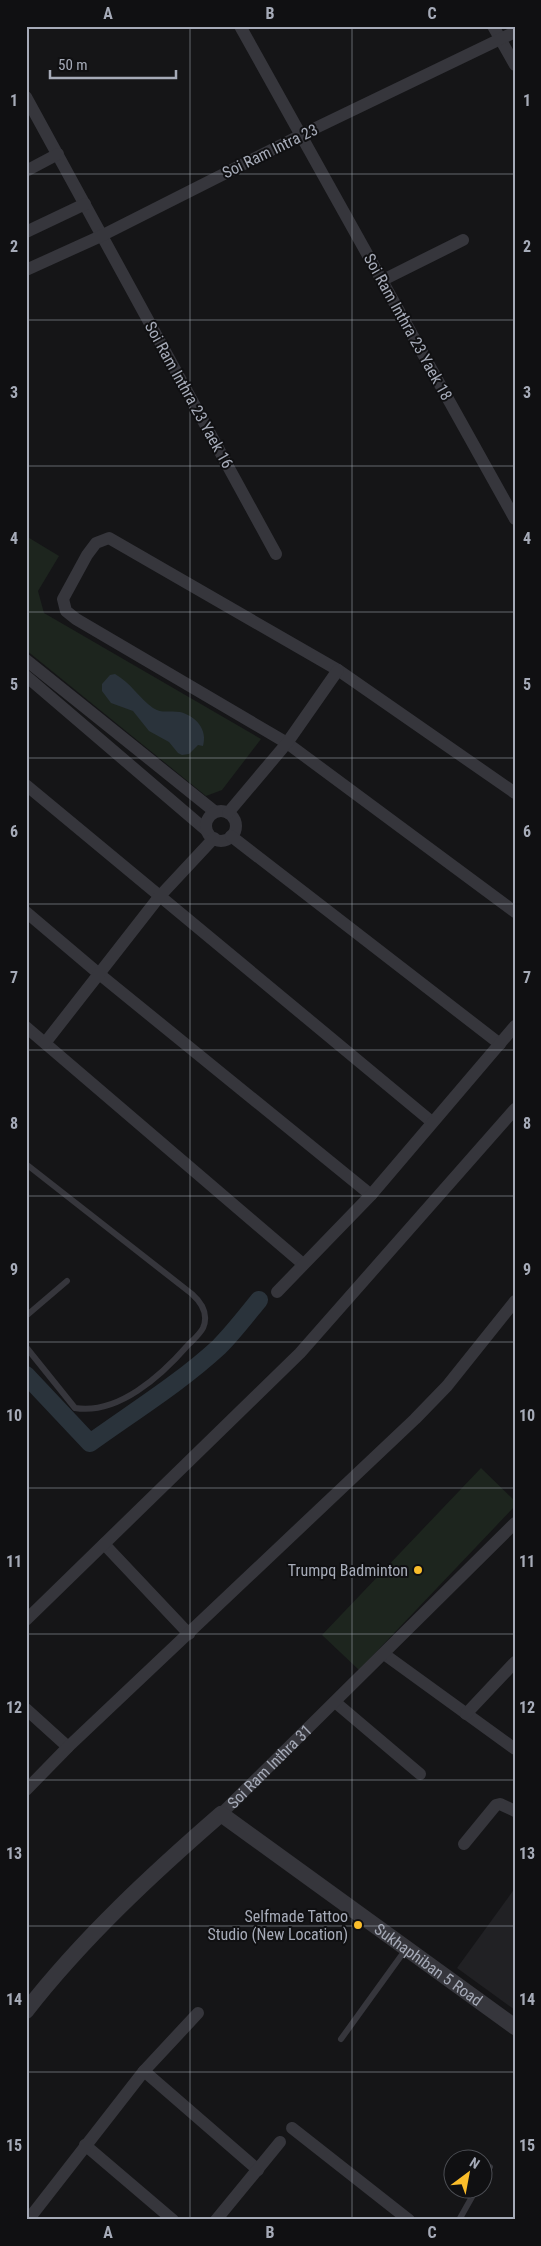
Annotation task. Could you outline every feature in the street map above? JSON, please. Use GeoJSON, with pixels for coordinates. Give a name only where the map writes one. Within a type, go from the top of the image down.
{"type":"FeatureCollection","features":[{"type":"Feature","properties":{"kind":"street","name":"Soi Ram Inthra 23 Yaek 18"},"geometry":{"type":"LineString","coordinates":[[240,26],[515,519]]}},
{"type":"Feature","properties":{"kind":"street"},"geometry":{"type":"LineString","coordinates":[[493,26],[515,65]]}},
{"type":"Feature","properties":{"kind":"street","name":"Soi Ram Intra 23"},"geometry":{"type":"LineString","coordinates":[[26,270],[101,236],[301,135],[515,32]]}},
{"type":"Feature","properties":{"kind":"street","name":"Soi Ram Inthra 23 Yaek 16"},"geometry":{"type":"LineString","coordinates":[[26,97],[276,554]]}},
{"type":"Feature","properties":{"kind":"street"},"geometry":{"type":"LineString","coordinates":[[26,171],[58,154]]}},
{"type":"Feature","properties":{"kind":"street"},"geometry":{"type":"LineString","coordinates":[[26,232],[85,204]]}},
{"type":"Feature","properties":{"kind":"street"},"geometry":{"type":"LineString","coordinates":[[382,280],[463,240]]}},
{"type":"Feature","properties":{"kind":"street"},"geometry":{"type":"LineString","coordinates":[[515,793],[338,670],[109,538],[96,543],[87,555],[63,599],[66,611],[76,619],[287,743],[515,912]]}},
{"type":"Feature","properties":{"kind":"street"},"geometry":{"type":"LineString","coordinates":[[26,660],[214,811],[228,814],[232,817],[235,826],[231,836],[222,841],[210,834],[26,676]]}},
{"type":"Feature","properties":{"kind":"street"},"geometry":{"type":"LineString","coordinates":[[228,814],[287,743],[338,670]]}},
{"type":"Feature","properties":{"kind":"street"},"geometry":{"type":"LineString","coordinates":[[26,785],[432,1122]]}},
{"type":"Feature","properties":{"kind":"street"},"geometry":{"type":"LineString","coordinates":[[210,834],[206,822],[214,811]]}},
{"type":"Feature","properties":{"kind":"street"},"geometry":{"type":"LineString","coordinates":[[45,1043],[98,973],[210,834]]}},
{"type":"Feature","properties":{"kind":"street"},"geometry":{"type":"LineString","coordinates":[[231,836],[500,1044]]}},
{"type":"Feature","properties":{"kind":"street"},"geometry":{"type":"LineString","coordinates":[[26,912],[371,1195]]}},
{"type":"Feature","properties":{"kind":"street"},"geometry":{"type":"LineString","coordinates":[[277,1292],[371,1195],[515,1026]]}},
{"type":"Feature","properties":{"kind":"street"},"geometry":{"type":"LineString","coordinates":[[26,1027],[303,1264]]}},
{"type":"Feature","properties":{"kind":"street"},"geometry":{"type":"LineString","coordinates":[[26,1620],[300,1353],[515,1109]]}},
{"type":"Feature","properties":{"kind":"street"},"geometry":{"type":"LineString","coordinates":[[26,1790],[68,1747],[416,1419],[447,1386],[515,1301]]}},
{"type":"Feature","properties":{"kind":"street","name":"Soi Ram Inthra 31"},"geometry":{"type":"LineString","coordinates":[[26,2011],[78,1950],[174,1854],[221,1814],[515,1523]]}},
{"type":"Feature","properties":{"kind":"street"},"geometry":{"type":"LineString","coordinates":[[104,1544],[190,1634]]}},
{"type":"Feature","properties":{"kind":"street"},"geometry":{"type":"LineString","coordinates":[[384,1654],[515,1749]]}},
{"type":"Feature","properties":{"kind":"street"},"geometry":{"type":"LineString","coordinates":[[466,1714],[515,1662]]}},
{"type":"Feature","properties":{"kind":"street"},"geometry":{"type":"LineString","coordinates":[[335,1702],[420,1774]]}},
{"type":"Feature","properties":{"kind":"street"},"geometry":{"type":"LineString","coordinates":[[26,1709],[68,1747]]}},
{"type":"Feature","properties":{"kind":"street"},"geometry":{"type":"LineString","coordinates":[[464,1844],[496,1805],[500,1804],[515,1811]]}},
{"type":"Feature","properties":{"kind":"street","name":"Sukhaphiban 5 Road"},"geometry":{"type":"LineString","coordinates":[[221,1814],[515,2027]]}},
{"type":"Feature","properties":{"kind":"street"},"geometry":{"type":"LineString","coordinates":[[29,2219],[144,2071],[198,2013]]}},
{"type":"Feature","properties":{"kind":"street"},"geometry":{"type":"LineString","coordinates":[[144,2071],[258,2170]]}},
{"type":"Feature","properties":{"kind":"street"},"geometry":{"type":"LineString","coordinates":[[292,2128],[409,2220]]}},
{"type":"Feature","properties":{"kind":"street"},"geometry":{"type":"LineString","coordinates":[[216,2220],[280,2142]]}},
{"type":"Feature","properties":{"kind":"street"},"geometry":{"type":"LineString","coordinates":[[85,2145],[173,2220]]}},
{"type":"Feature","properties":{"kind":"lane"},"geometry":{"type":"LineString","coordinates":[[26,1164],[192,1294],[201,1302],[205,1314],[203,1328],[173,1362],[130,1396],[102,1407],[87,1410],[74,1408],[26,1347]]}},
{"type":"Feature","properties":{"kind":"lane"},"geometry":{"type":"LineString","coordinates":[[26,1316],[67,1281]]}},
{"type":"Feature","properties":{"kind":"lane"},"geometry":{"type":"LineString","coordinates":[[341,2038],[406,1949]]}},
{"type":"Feature","properties":{"kind":"lane"},"geometry":{"type":"LineString","coordinates":[[458,2220],[471,2198]]}},
{"type":"Feature","properties":{"kind":"shaded area"},"geometry":{"type":"Polygon","coordinates":[[[26,536],[59,556],[38,591],[44,613],[261,739],[222,790],[206,796],[26,650],[26,536]]]}},
{"type":"Feature","properties":{"kind":"shaded area"},"geometry":{"type":"Polygon","coordinates":[[[115,674],[156,710],[180,712],[196,720],[204,734],[203,746],[198,745],[189,754],[182,755],[169,742],[149,731],[133,711],[111,703],[102,691],[102,684],[110,675],[115,674]]]}},
{"type":"Feature","properties":{"kind":"shaded area","name":"Trumpq Badminton"},"geometry":{"type":"Polygon","coordinates":[[[481,1468],[515,1501],[515,1506],[359,1670],[322,1635],[481,1468]]]}},
{"type":"Feature","properties":{"kind":"shaded area"},"geometry":{"type":"Polygon","coordinates":[[[515,1888],[515,2010],[457,1968],[515,1888]]]}},
{"type":"Feature","properties":{"kind":"waterway"},"geometry":{"type":"LineString","coordinates":[[26,1375],[90,1443],[204,1360],[224,1342],[259,1300]]}},
{"type":"Feature","properties":{"kind":"place","name":"Trumpq Badminton"},"geometry":{"type":"Point","coordinates":[418,1570]}},
{"type":"Feature","properties":{"kind":"place","name":"Selfmade Tattoo Studio (New Location)"},"geometry":{"type":"Point","coordinates":[358,1925]}}]}
